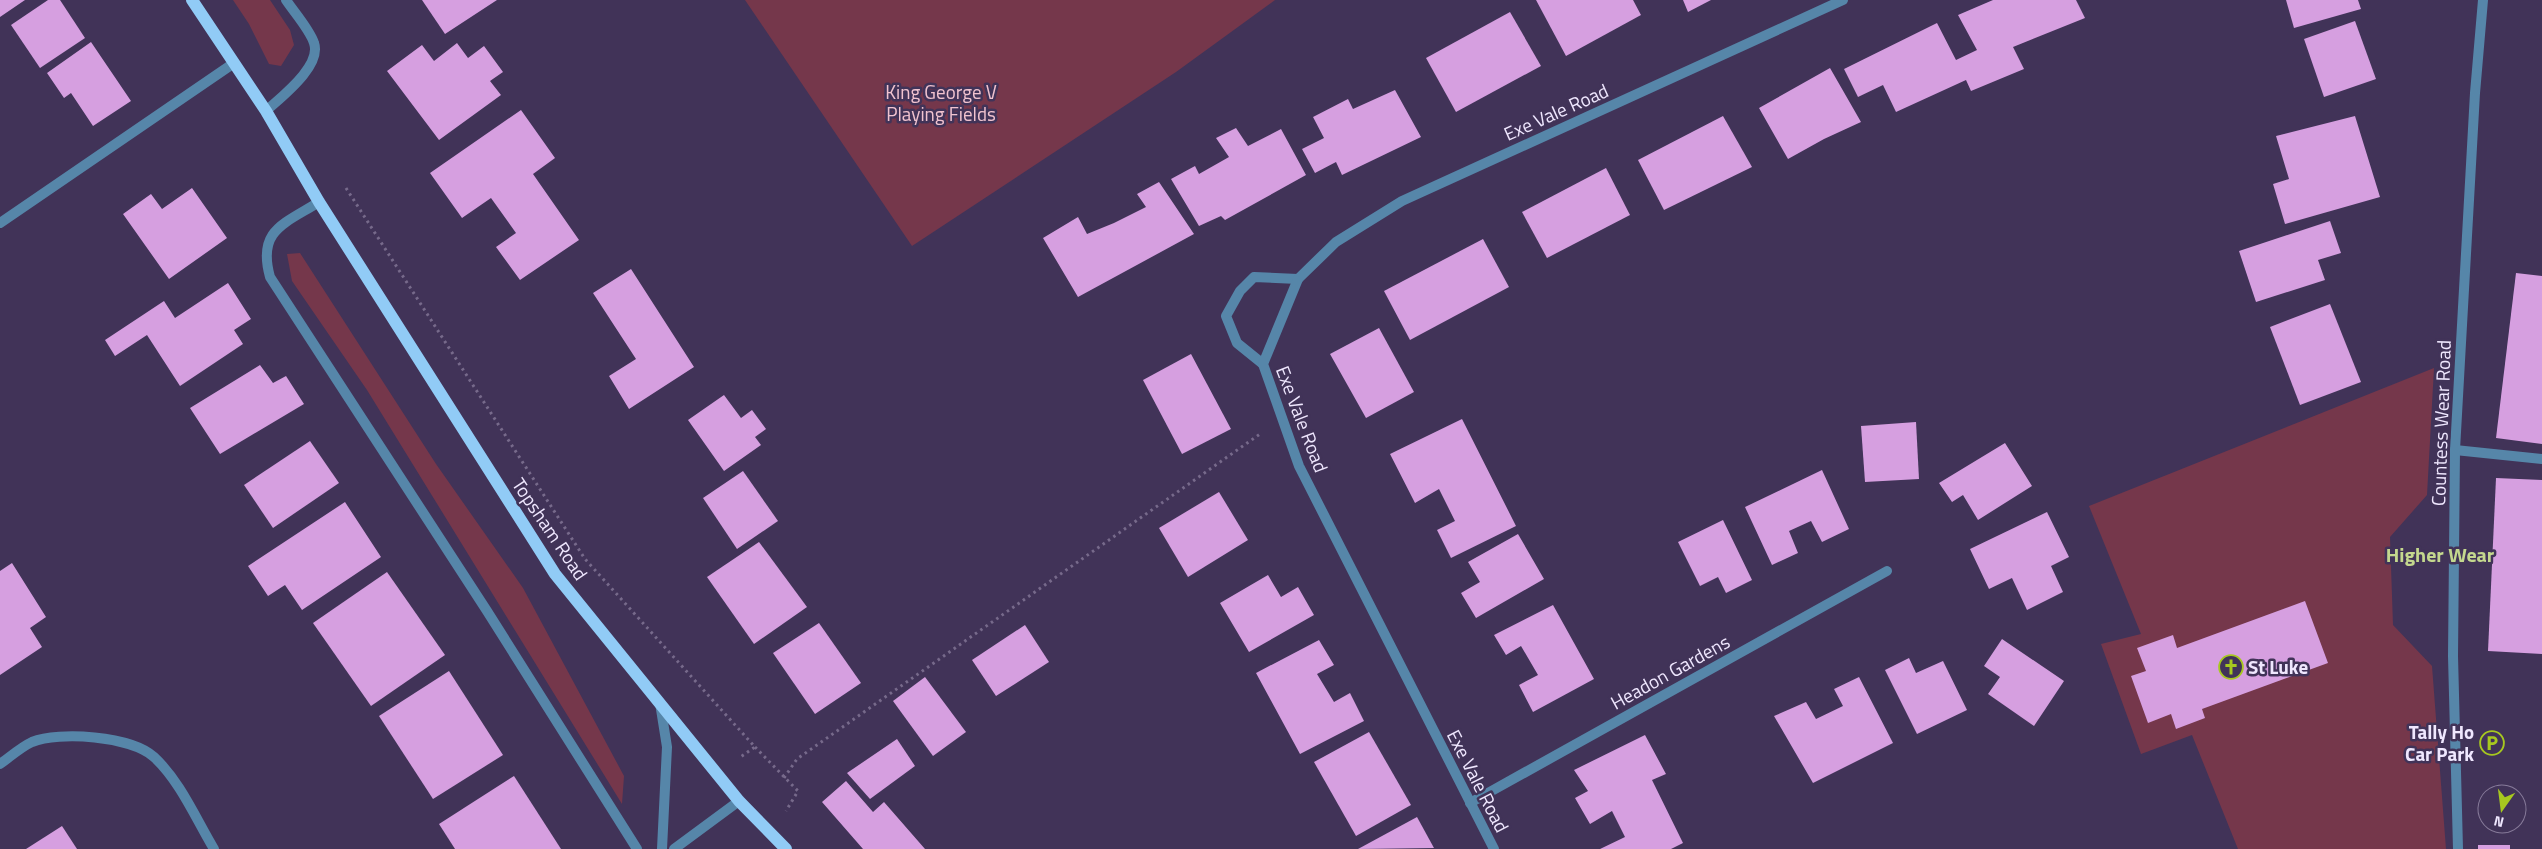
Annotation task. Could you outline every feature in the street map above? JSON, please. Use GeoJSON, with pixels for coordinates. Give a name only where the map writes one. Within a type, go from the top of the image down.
{"type":"FeatureCollection","features":[{"type":"Feature","properties":{"kind":"main road","name":"Topsham Road"},"geometry":{"type":"LineString","coordinates":[[192,0],[266,110],[319,202],[555,574],[739,801],[786,849]]}},
{"type":"Feature","properties":{"kind":"street"},"geometry":{"type":"LineString","coordinates":[[266,110],[292,88],[307,70],[314,55],[314,44],[286,0]]}},
{"type":"Feature","properties":{"kind":"street","name":"Exe Vale Road"},"geometry":{"type":"LineString","coordinates":[[1494,849],[1298,466],[1263,364],[1298,279],[1336,242],[1402,201],[1843,0]]}},
{"type":"Feature","properties":{"kind":"street","name":"Countess Wear Road"},"geometry":{"type":"LineString","coordinates":[[2458,849],[2454,656],[2456,450],[2475,93],[2483,0]]}},
{"type":"Feature","properties":{"kind":"street"},"geometry":{"type":"LineString","coordinates":[[0,223],[234,63]]}},
{"type":"Feature","properties":{"kind":"street"},"geometry":{"type":"LineString","coordinates":[[319,202],[278,228],[268,242],[265,259],[270,277],[476,595],[637,849]]}},
{"type":"Feature","properties":{"kind":"street"},"geometry":{"type":"LineString","coordinates":[[1263,364],[1237,343],[1226,316],[1240,291],[1254,277],[1298,279]]}},
{"type":"Feature","properties":{"kind":"street"},"geometry":{"type":"LineString","coordinates":[[2456,450],[2542,459]]}},
{"type":"Feature","properties":{"kind":"street","name":"Headon Gardens"},"geometry":{"type":"LineString","coordinates":[[1470,803],[1887,571]]}},
{"type":"Feature","properties":{"kind":"street"},"geometry":{"type":"LineString","coordinates":[[660,703],[667,746],[662,849]]}},
{"type":"Feature","properties":{"kind":"street"},"geometry":{"type":"LineString","coordinates":[[0,764],[31,742],[63,735],[102,739],[133,747],[152,755],[168,772],[214,849]]}},
{"type":"Feature","properties":{"kind":"street"},"geometry":{"type":"LineString","coordinates":[[674,849],[739,801]]}},
{"type":"Feature","properties":{"kind":"path"},"geometry":{"type":"LineString","coordinates":[[342,181],[585,559],[755,747],[798,791],[772,835]]}},
{"type":"Feature","properties":{"kind":"path"},"geometry":{"type":"LineString","coordinates":[[784,778],[797,759],[1281,420]]}},
{"type":"Feature","properties":{"kind":"path"},"geometry":{"type":"LineString","coordinates":[[717,774],[755,747]]}},
{"type":"Feature","properties":{"kind":"green space"},"geometry":{"type":"Polygon","coordinates":[[[233,0],[270,0],[290,30],[294,45],[281,66],[269,64],[249,24],[233,0]]]}},
{"type":"Feature","properties":{"kind":"green space","name":"King George V Playing Fields"},"geometry":{"type":"Polygon","coordinates":[[[745,0],[1275,0],[1176,72],[912,246],[745,0]]]}},
{"type":"Feature","properties":{"kind":"green space"},"geometry":{"type":"Polygon","coordinates":[[[300,253],[436,464],[523,588],[624,776],[622,804],[367,390],[292,281],[287,254],[300,253]]]}},
{"type":"Feature","properties":{"kind":"green space"},"geometry":{"type":"Polygon","coordinates":[[[2434,368],[2427,495],[2390,537],[2393,625],[2432,666],[2446,849],[2238,849],[2192,735],[2141,754],[2101,644],[2141,634],[2089,506],[2434,368]]]}},
{"type":"Feature","properties":{"kind":"building"},"geometry":{"type":"Polygon","coordinates":[[[0,0],[25,0],[0,17],[0,0]]]}},
{"type":"Feature","properties":{"kind":"building"},"geometry":{"type":"Polygon","coordinates":[[[48,0],[60,0],[85,38],[40,68],[11,25],[48,0]]]}},
{"type":"Feature","properties":{"kind":"building"},"geometry":{"type":"Polygon","coordinates":[[[422,0],[497,0],[445,34],[422,0]]]}},
{"type":"Feature","properties":{"kind":"building"},"geometry":{"type":"Polygon","coordinates":[[[1536,0],[1633,0],[1641,15],[1566,56],[1536,0]]]}},
{"type":"Feature","properties":{"kind":"building"},"geometry":{"type":"Polygon","coordinates":[[[1683,0],[1711,0],[1688,12],[1683,0]]]}},
{"type":"Feature","properties":{"kind":"building"},"geometry":{"type":"Polygon","coordinates":[[[1993,0],[2076,0],[2085,18],[2013,47],[2024,69],[1971,91],[1966,80],[1896,112],[1883,85],[1858,97],[1844,69],[1937,23],[1956,60],[1977,50],[1958,15],[1993,0]]]}},
{"type":"Feature","properties":{"kind":"building"},"geometry":{"type":"Polygon","coordinates":[[[2286,0],[2358,0],[2361,9],[2294,28],[2286,0]]]}},
{"type":"Feature","properties":{"kind":"building"},"geometry":{"type":"Polygon","coordinates":[[[1510,12],[1541,66],[1456,112],[1426,58],[1510,12]]]}},
{"type":"Feature","properties":{"kind":"building"},"geometry":{"type":"Polygon","coordinates":[[[2355,21],[2376,79],[2324,97],[2304,39],[2355,21]]]}},
{"type":"Feature","properties":{"kind":"building"},"geometry":{"type":"Polygon","coordinates":[[[91,42],[131,101],[93,126],[71,93],[64,98],[47,73],[91,42]]]}},
{"type":"Feature","properties":{"kind":"building"},"geometry":{"type":"Polygon","coordinates":[[[457,43],[468,58],[484,46],[503,72],[490,81],[501,95],[439,140],[387,71],[422,45],[434,61],[457,43]]]}},
{"type":"Feature","properties":{"kind":"building"},"geometry":{"type":"Polygon","coordinates":[[[1830,68],[1861,122],[1824,139],[1788,159],[1759,108],[1830,68]]]}},
{"type":"Feature","properties":{"kind":"building"},"geometry":{"type":"Polygon","coordinates":[[[1395,90],[1421,137],[1342,175],[1336,162],[1315,173],[1302,149],[1324,138],[1313,117],[1348,99],[1353,109],[1395,90]]]}},
{"type":"Feature","properties":{"kind":"building"},"geometry":{"type":"Polygon","coordinates":[[[521,110],[555,158],[533,174],[579,240],[520,280],[496,247],[516,233],[491,198],[462,218],[430,173],[521,110]]]}},
{"type":"Feature","properties":{"kind":"building"},"geometry":{"type":"Polygon","coordinates":[[[1723,116],[1752,167],[1664,210],[1638,160],[1723,116]]]}},
{"type":"Feature","properties":{"kind":"building"},"geometry":{"type":"Polygon","coordinates":[[[2355,116],[2380,197],[2285,224],[2273,184],[2289,179],[2276,136],[2355,116]]]}},
{"type":"Feature","properties":{"kind":"building"},"geometry":{"type":"Polygon","coordinates":[[[1236,128],[1248,146],[1281,129],[1306,175],[1225,220],[1221,216],[1199,226],[1171,179],[1195,166],[1199,174],[1229,157],[1216,138],[1236,128]]]}},
{"type":"Feature","properties":{"kind":"building"},"geometry":{"type":"Polygon","coordinates":[[[1606,168],[1630,215],[1547,258],[1522,212],[1606,168]]]}},
{"type":"Feature","properties":{"kind":"building"},"geometry":{"type":"Polygon","coordinates":[[[1159,182],[1194,234],[1078,297],[1043,238],[1078,217],[1087,234],[1114,223],[1146,207],[1137,194],[1159,182]]]}},
{"type":"Feature","properties":{"kind":"building"},"geometry":{"type":"Polygon","coordinates":[[[192,188],[227,238],[169,279],[123,214],[151,194],[162,209],[192,188]]]}},
{"type":"Feature","properties":{"kind":"building"},"geometry":{"type":"Polygon","coordinates":[[[2330,221],[2341,253],[2318,260],[2325,280],[2256,302],[2239,251],[2330,221]]]}},
{"type":"Feature","properties":{"kind":"building"},"geometry":{"type":"Polygon","coordinates":[[[1483,239],[1509,287],[1410,340],[1384,291],[1483,239]]]}},
{"type":"Feature","properties":{"kind":"building"},"geometry":{"type":"Polygon","coordinates":[[[631,269],[694,367],[629,409],[609,376],[636,359],[593,293],[631,269]]]}},
{"type":"Feature","properties":{"kind":"building"},"geometry":{"type":"Polygon","coordinates":[[[2516,273],[2542,276],[2542,444],[2496,438],[2516,273]]]}},
{"type":"Feature","properties":{"kind":"building"},"geometry":{"type":"Polygon","coordinates":[[[228,283],[251,319],[234,330],[243,344],[180,386],[147,335],[115,356],[105,340],[164,301],[175,318],[228,283]]]}},
{"type":"Feature","properties":{"kind":"building"},"geometry":{"type":"Polygon","coordinates":[[[2330,304],[2361,382],[2300,405],[2270,327],[2330,304]]]}},
{"type":"Feature","properties":{"kind":"building"},"geometry":{"type":"Polygon","coordinates":[[[1379,328],[1414,392],[1366,418],[1330,354],[1379,328]]]}},
{"type":"Feature","properties":{"kind":"building"},"geometry":{"type":"Polygon","coordinates":[[[1191,354],[1231,429],[1182,454],[1143,380],[1191,354]]]}},
{"type":"Feature","properties":{"kind":"building"},"geometry":{"type":"Polygon","coordinates":[[[260,365],[273,383],[286,376],[304,404],[220,454],[190,408],[260,365]]]}},
{"type":"Feature","properties":{"kind":"building"},"geometry":{"type":"Polygon","coordinates":[[[724,395],[741,418],[752,410],[766,429],[755,437],[761,445],[724,471],[688,420],[724,395]]]}},
{"type":"Feature","properties":{"kind":"building"},"geometry":{"type":"Polygon","coordinates":[[[1462,419],[1516,526],[1451,558],[1437,530],[1455,521],[1439,489],[1415,503],[1390,454],[1462,419]]]}},
{"type":"Feature","properties":{"kind":"building"},"geometry":{"type":"Polygon","coordinates":[[[1916,422],[1919,479],[1865,482],[1861,426],[1916,422]]]}},
{"type":"Feature","properties":{"kind":"building"},"geometry":{"type":"Polygon","coordinates":[[[310,441],[339,483],[273,528],[244,485],[310,441]]]}},
{"type":"Feature","properties":{"kind":"building"},"geometry":{"type":"Polygon","coordinates":[[[2005,443],[2032,486],[1978,520],[1963,495],[1952,502],[1939,483],[2005,443]]]}},
{"type":"Feature","properties":{"kind":"building"},"geometry":{"type":"Polygon","coordinates":[[[1822,470],[1849,529],[1822,542],[1811,521],[1789,531],[1798,553],[1772,565],[1745,507],[1822,470]]]}},
{"type":"Feature","properties":{"kind":"building"},"geometry":{"type":"Polygon","coordinates":[[[743,471],[778,521],[737,549],[703,498],[743,471]]]}},
{"type":"Feature","properties":{"kind":"building"},"geometry":{"type":"Polygon","coordinates":[[[2496,478],[2542,480],[2542,654],[2488,651],[2496,478]]]}},
{"type":"Feature","properties":{"kind":"building"},"geometry":{"type":"Polygon","coordinates":[[[1219,492],[1248,540],[1188,577],[1159,528],[1219,492]]]}},
{"type":"Feature","properties":{"kind":"building"},"geometry":{"type":"Polygon","coordinates":[[[345,502],[381,557],[302,610],[285,585],[268,596],[248,566],[345,502]]]}},
{"type":"Feature","properties":{"kind":"building"},"geometry":{"type":"Polygon","coordinates":[[[2047,512],[2069,557],[2051,566],[2063,592],[2027,610],[2012,578],[1989,589],[1970,549],[2047,512]]]}},
{"type":"Feature","properties":{"kind":"building"},"geometry":{"type":"Polygon","coordinates":[[[1723,520],[1752,580],[1726,593],[1718,577],[1700,586],[1678,542],[1723,520]]]}},
{"type":"Feature","properties":{"kind":"building"},"geometry":{"type":"Polygon","coordinates":[[[1518,534],[1544,579],[1476,618],[1461,593],[1480,582],[1468,562],[1518,534]]]}},
{"type":"Feature","properties":{"kind":"building"},"geometry":{"type":"Polygon","coordinates":[[[759,542],[807,607],[754,644],[707,577],[759,542]]]}},
{"type":"Feature","properties":{"kind":"building"},"geometry":{"type":"Polygon","coordinates":[[[12,563],[46,617],[30,628],[42,647],[0,675],[0,571],[12,563]]]}},
{"type":"Feature","properties":{"kind":"building"},"geometry":{"type":"Polygon","coordinates":[[[387,572],[445,655],[371,706],[313,623],[387,572]]]}},
{"type":"Feature","properties":{"kind":"building"},"geometry":{"type":"Polygon","coordinates":[[[1268,575],[1281,597],[1298,587],[1314,615],[1249,652],[1220,603],[1268,575]]]}},
{"type":"Feature","properties":{"kind":"building","name":"St Luke"},"geometry":{"type":"Polygon","coordinates":[[[2305,601],[2328,663],[2202,709],[2205,718],[2176,729],[2171,714],[2148,723],[2131,676],[2146,671],[2137,648],[2173,635],[2177,648],[2305,601]]]}},
{"type":"Feature","properties":{"kind":"building"},"geometry":{"type":"Polygon","coordinates":[[[1553,605],[1594,679],[1533,712],[1519,685],[1538,675],[1521,646],[1506,655],[1494,635],[1553,605]]]}},
{"type":"Feature","properties":{"kind":"building"},"geometry":{"type":"Polygon","coordinates":[[[819,623],[861,683],[815,714],[773,653],[819,623]]]}},
{"type":"Feature","properties":{"kind":"building"},"geometry":{"type":"Polygon","coordinates":[[[1025,625],[1049,662],[996,696],[972,660],[1025,625]]]}},
{"type":"Feature","properties":{"kind":"building"},"geometry":{"type":"Polygon","coordinates":[[[2002,639],[2064,681],[2034,726],[1988,694],[2000,677],[1984,666],[2002,639]]]}},
{"type":"Feature","properties":{"kind":"building"},"geometry":{"type":"Polygon","coordinates":[[[1319,640],[1334,665],[1317,674],[1334,702],[1350,693],[1364,721],[1300,754],[1256,673],[1319,640]]]}},
{"type":"Feature","properties":{"kind":"building"},"geometry":{"type":"Polygon","coordinates":[[[1909,658],[1916,673],[1943,661],[1967,710],[1917,734],[1885,670],[1909,658]]]}},
{"type":"Feature","properties":{"kind":"building"},"geometry":{"type":"Polygon","coordinates":[[[449,671],[503,755],[433,799],[379,716],[449,671]]]}},
{"type":"Feature","properties":{"kind":"building"},"geometry":{"type":"Polygon","coordinates":[[[925,677],[966,732],[933,756],[893,701],[925,677]]]}},
{"type":"Feature","properties":{"kind":"building"},"geometry":{"type":"Polygon","coordinates":[[[1859,677],[1893,743],[1813,783],[1774,716],[1806,702],[1816,719],[1843,706],[1834,689],[1859,677]]]}},
{"type":"Feature","properties":{"kind":"building"},"geometry":{"type":"Polygon","coordinates":[[[1369,732],[1411,805],[1356,836],[1314,762],[1369,732]]]}},
{"type":"Feature","properties":{"kind":"building"},"geometry":{"type":"Polygon","coordinates":[[[1645,735],[1666,774],[1652,780],[1683,843],[1671,849],[1600,849],[1625,837],[1612,811],[1590,824],[1575,798],[1588,791],[1574,770],[1645,735]]]}},
{"type":"Feature","properties":{"kind":"building"},"geometry":{"type":"Polygon","coordinates":[[[897,739],[915,766],[870,799],[847,773],[897,739]]]}},
{"type":"Feature","properties":{"kind":"building"},"geometry":{"type":"Polygon","coordinates":[[[514,776],[561,849],[455,849],[439,824],[514,776]]]}},
{"type":"Feature","properties":{"kind":"building"},"geometry":{"type":"Polygon","coordinates":[[[846,781],[873,812],[884,802],[925,849],[863,849],[822,802],[846,781]]]}},
{"type":"Feature","properties":{"kind":"building"},"geometry":{"type":"Polygon","coordinates":[[[1417,817],[1434,848],[1358,849],[1417,817]]]}},
{"type":"Feature","properties":{"kind":"building"},"geometry":{"type":"Polygon","coordinates":[[[62,826],[77,849],[26,849],[62,826]]]}},
{"type":"Feature","properties":{"kind":"building"},"geometry":{"type":"Polygon","coordinates":[[[2478,845],[2510,845],[2510,849],[2478,849],[2478,845]]]}},
{"type":"Feature","properties":{"kind":"place","name":"St Luke"},"geometry":{"type":"Point","coordinates":[2231,667]}},
{"type":"Feature","properties":{"kind":"place","name":"Tally Ho Car Park"},"geometry":{"type":"Point","coordinates":[2492,743]}},
{"type":"Feature","properties":{"kind":"district","name":"Higher Wear"},"geometry":{"type":"Point","coordinates":[2440,555]}}]}
